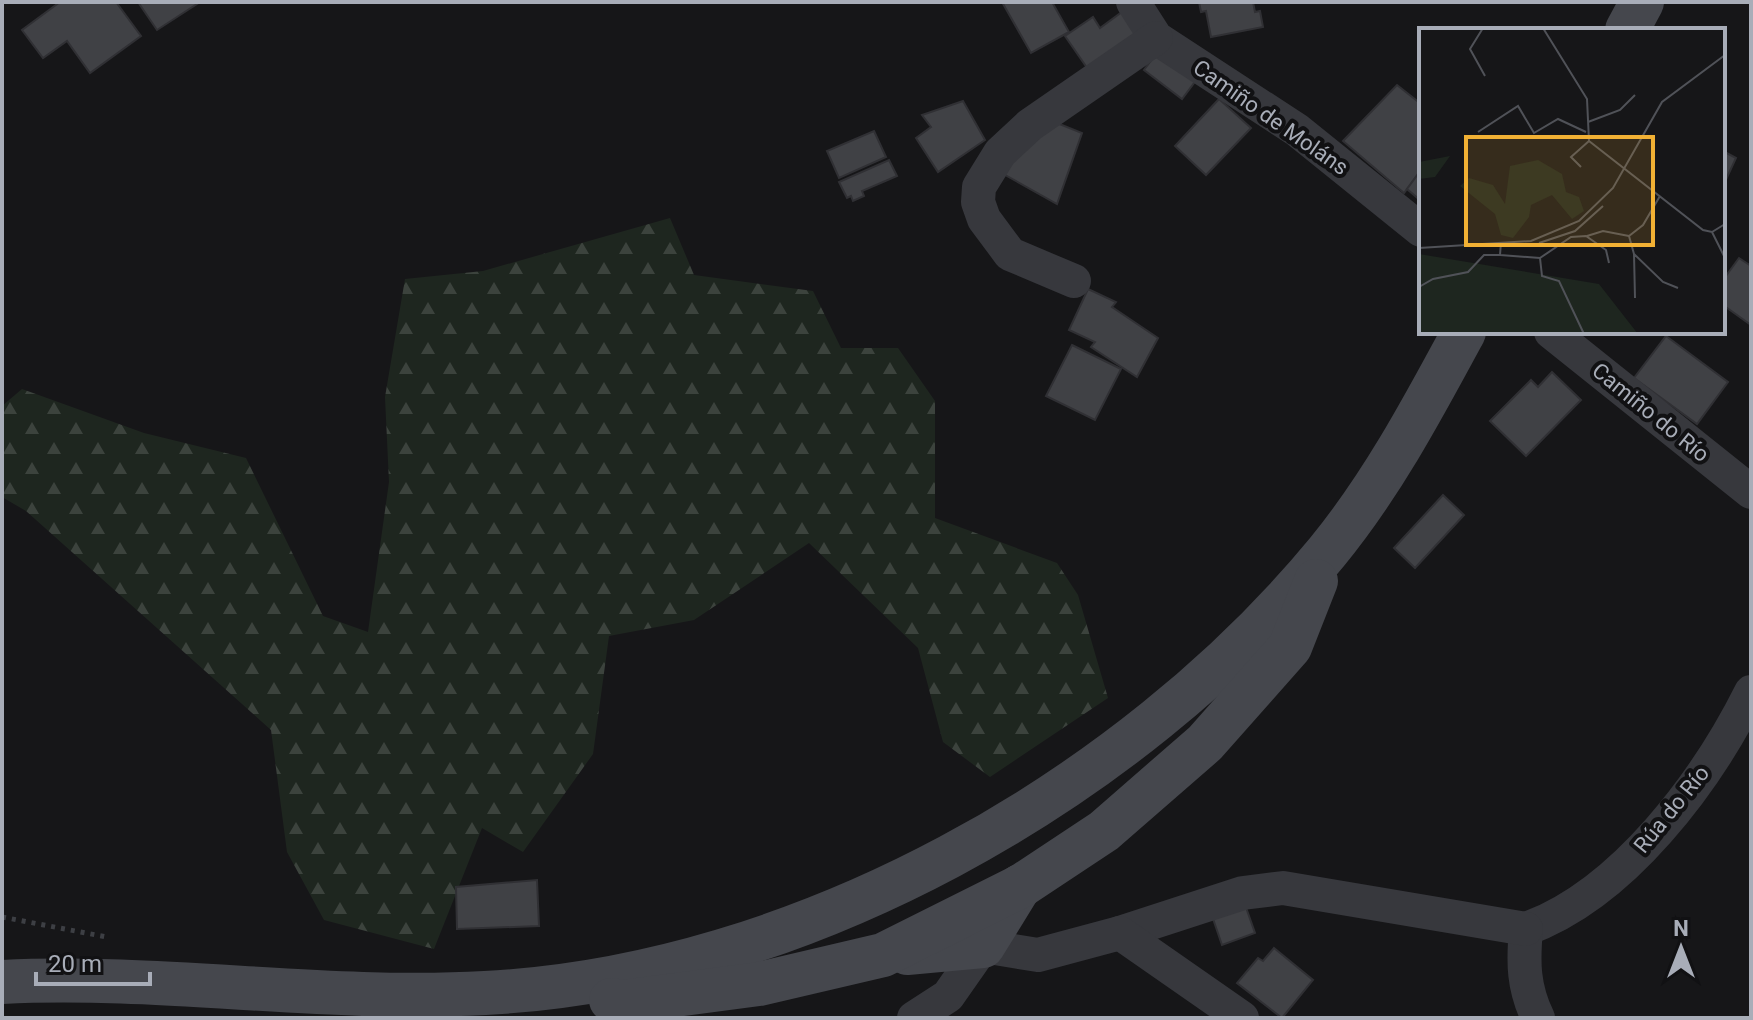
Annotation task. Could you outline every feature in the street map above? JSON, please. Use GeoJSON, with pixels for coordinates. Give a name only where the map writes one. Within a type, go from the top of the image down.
{"type":"FeatureCollection","features":[{"type":"Feature","properties":{"kind":"main road"},"geometry":{"type":"LineString","coordinates":[[1628,28],[1642,2]]}},
{"type":"Feature","properties":{"kind":"main road"},"geometry":{"type":"LineString","coordinates":[[2,982],[146,982],[322,1005],[539,989],[672,964],[770,934],[836,908],[989,834],[1110,756],[1177,705],[1256,633],[1329,549],[1417,419],[1463,334]]}},
{"type":"Feature","properties":{"kind":"main road"},"geometry":{"type":"LineString","coordinates":[[883,955],[1021,886],[1104,831],[1205,743],[1290,647],[1329,549]]}},
{"type":"Feature","properties":{"kind":"main road"},"geometry":{"type":"LineString","coordinates":[[989,834],[1021,886]]}},
{"type":"Feature","properties":{"kind":"main road"},"geometry":{"type":"LineString","coordinates":[[539,989],[622,1002],[759,984],[883,955],[983,946],[1021,886]]}},
{"type":"Feature","properties":{"kind":"main road"},"geometry":{"type":"LineString","coordinates":[[836,908],[856,943],[883,955]]}},
{"type":"Feature","properties":{"kind":"street","name":"Camiño de Moláns"},"geometry":{"type":"LineString","coordinates":[[1133,2],[1156,38],[1297,130],[1419,228]]}},
{"type":"Feature","properties":{"kind":"street"},"geometry":{"type":"LineString","coordinates":[[1074,281],[1010,254],[984,219],[978,202],[979,187],[1000,153],[1030,125],[1156,38]]}},
{"type":"Feature","properties":{"kind":"street","name":"Camiño do Río"},"geometry":{"type":"LineString","coordinates":[[1554,334],[1751,492]]}},
{"type":"Feature","properties":{"kind":"street","name":"Rúa do Río"},"geometry":{"type":"LineString","coordinates":[[1526,929],[1556,918],[1622,867],[1658,832],[1730,734],[1751,692]]}},
{"type":"Feature","properties":{"kind":"street"},"geometry":{"type":"LineString","coordinates":[[914,1018],[948,996],[983,946],[1038,955],[1120,933],[1243,893],[1283,888],[1526,929],[1522,967],[1528,998],[1538,1018]]}},
{"type":"Feature","properties":{"kind":"street"},"geometry":{"type":"LineString","coordinates":[[1120,933],[1242,1018]]}},
{"type":"Feature","properties":{"kind":"path"},"geometry":{"type":"LineString","coordinates":[[2,917],[111,938]]}},
{"type":"Feature","properties":{"kind":"green space"},"geometry":{"type":"Polygon","coordinates":[[[670,218],[694,275],[813,291],[841,348],[898,348],[935,401],[935,518],[1057,563],[1078,595],[1108,698],[990,777],[943,742],[918,648],[809,543],[694,620],[609,636],[593,754],[523,852],[482,828],[434,949],[324,920],[287,852],[271,730],[26,511],[2,497],[2,406],[22,389],[144,433],[246,458],[323,616],[368,632],[389,482],[385,397],[405,279],[483,271],[670,218]]]}},
{"type":"Feature","properties":{"kind":"building"},"geometry":{"type":"Polygon","coordinates":[[[60,2],[116,2],[141,36],[90,73],[67,41],[43,58],[22,30],[60,2]]]}},
{"type":"Feature","properties":{"kind":"building"},"geometry":{"type":"Polygon","coordinates":[[[138,2],[200,2],[157,30],[138,2]]]}},
{"type":"Feature","properties":{"kind":"building"},"geometry":{"type":"Polygon","coordinates":[[[1002,2],[1052,2],[1069,32],[1031,53],[1002,2]]]}},
{"type":"Feature","properties":{"kind":"building"},"geometry":{"type":"Polygon","coordinates":[[[1199,2],[1253,2],[1255,12],[1260,11],[1263,27],[1211,37],[1206,11],[1201,12],[1199,2]]]}},
{"type":"Feature","properties":{"kind":"building"},"geometry":{"type":"Polygon","coordinates":[[[1126,9],[1144,34],[1090,72],[1065,36],[1093,17],[1100,28],[1126,9]]]}},
{"type":"Feature","properties":{"kind":"building"},"geometry":{"type":"Polygon","coordinates":[[[1162,46],[1200,75],[1182,99],[1144,70],[1162,46]]]}},
{"type":"Feature","properties":{"kind":"building"},"geometry":{"type":"Polygon","coordinates":[[[1397,85],[1419,102],[1419,173],[1404,193],[1343,141],[1397,85]]]}},
{"type":"Feature","properties":{"kind":"building"},"geometry":{"type":"Polygon","coordinates":[[[1219,99],[1251,128],[1206,175],[1175,146],[1219,99]]]}},
{"type":"Feature","properties":{"kind":"building"},"geometry":{"type":"Polygon","coordinates":[[[963,101],[985,140],[938,172],[916,138],[931,127],[922,115],[963,101]]]}},
{"type":"Feature","properties":{"kind":"building"},"geometry":{"type":"Polygon","coordinates":[[[1047,119],[1082,133],[1057,204],[998,171],[1047,119]]]}},
{"type":"Feature","properties":{"kind":"building"},"geometry":{"type":"Polygon","coordinates":[[[874,131],[886,157],[839,178],[827,151],[874,131]]]}},
{"type":"Feature","properties":{"kind":"building"},"geometry":{"type":"Polygon","coordinates":[[[1725,152],[1736,158],[1725,182],[1725,152]]]}},
{"type":"Feature","properties":{"kind":"building"},"geometry":{"type":"Polygon","coordinates":[[[889,160],[897,176],[862,191],[864,196],[853,201],[851,196],[847,198],[839,182],[889,160]]]}},
{"type":"Feature","properties":{"kind":"building"},"geometry":{"type":"Polygon","coordinates":[[[1419,173],[1419,199],[1407,189],[1419,173]]]}},
{"type":"Feature","properties":{"kind":"building"},"geometry":{"type":"Polygon","coordinates":[[[1739,258],[1751,266],[1751,325],[1725,306],[1725,277],[1739,258]]]}},
{"type":"Feature","properties":{"kind":"building"},"geometry":{"type":"Polygon","coordinates":[[[1088,289],[1116,302],[1112,307],[1158,338],[1137,377],[1091,347],[1095,342],[1069,330],[1088,289]]]}},
{"type":"Feature","properties":{"kind":"building"},"geometry":{"type":"Polygon","coordinates":[[[1666,336],[1728,382],[1697,424],[1634,378],[1666,336]]]}},
{"type":"Feature","properties":{"kind":"building"},"geometry":{"type":"Polygon","coordinates":[[[1072,345],[1121,369],[1095,420],[1046,396],[1072,345]]]}},
{"type":"Feature","properties":{"kind":"building"},"geometry":{"type":"Polygon","coordinates":[[[1552,372],[1581,400],[1526,456],[1490,421],[1531,380],[1538,387],[1552,372]]]}},
{"type":"Feature","properties":{"kind":"building"},"geometry":{"type":"Polygon","coordinates":[[[1443,495],[1464,515],[1415,568],[1394,548],[1443,495]]]}},
{"type":"Feature","properties":{"kind":"building"},"geometry":{"type":"Polygon","coordinates":[[[537,880],[539,926],[457,929],[456,887],[537,880]]]}},
{"type":"Feature","properties":{"kind":"building"},"geometry":{"type":"Polygon","coordinates":[[[1243,899],[1255,933],[1222,945],[1210,910],[1243,899]]]}},
{"type":"Feature","properties":{"kind":"building"},"geometry":{"type":"Polygon","coordinates":[[[1274,948],[1313,980],[1282,1018],[1237,983],[1258,958],[1263,961],[1274,948]]]}}]}
